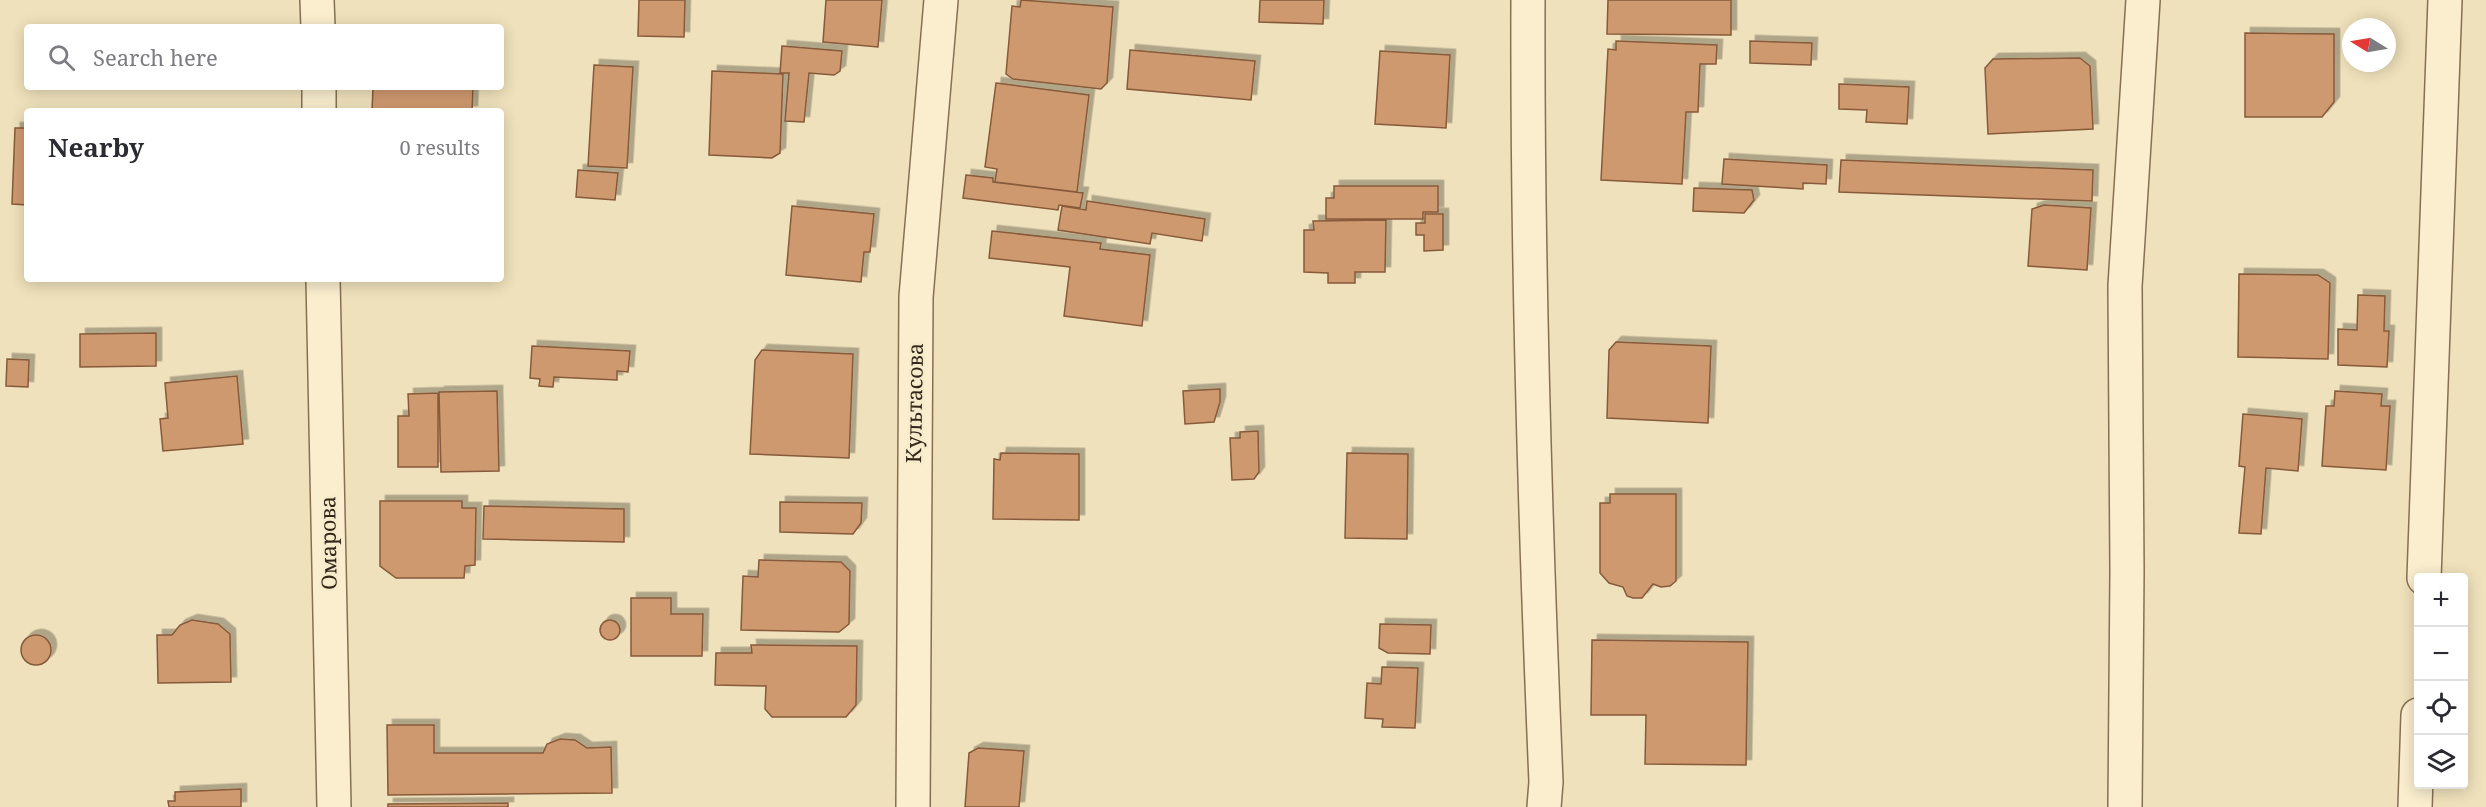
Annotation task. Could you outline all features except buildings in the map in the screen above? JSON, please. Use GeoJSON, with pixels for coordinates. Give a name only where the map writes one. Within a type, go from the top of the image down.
{"type":"FeatureCollection","features":[{"type":"Feature","properties":{"kind":"street"},"geometry":{"type":"LineString","coordinates":[[317,0],[318,24]]}},
{"type":"Feature","properties":{"kind":"street","name":"Культасова"},"geometry":{"type":"LineString","coordinates":[[912,807],[916,297],[941,0]]}},
{"type":"Feature","properties":{"kind":"street"},"geometry":{"type":"LineString","coordinates":[[1528,0],[1530,290],[1537,566],[1546,782],[1544,807]]}},
{"type":"Feature","properties":{"kind":"street"},"geometry":{"type":"LineString","coordinates":[[2125,807],[2127,572],[2125,286],[2143,0]]}},
{"type":"Feature","properties":{"kind":"street"},"geometry":{"type":"LineString","coordinates":[[2424,573],[2445,0]]}},
{"type":"Feature","properties":{"kind":"street"},"geometry":{"type":"LineString","coordinates":[[319,90],[319,108]]}},
{"type":"Feature","properties":{"kind":"street","name":"Омарова"},"geometry":{"type":"LineString","coordinates":[[323,282],[334,807]]}},
{"type":"Feature","properties":{"kind":"street"},"geometry":{"type":"LineString","coordinates":[[2415,807],[2417,735]]}}]}
